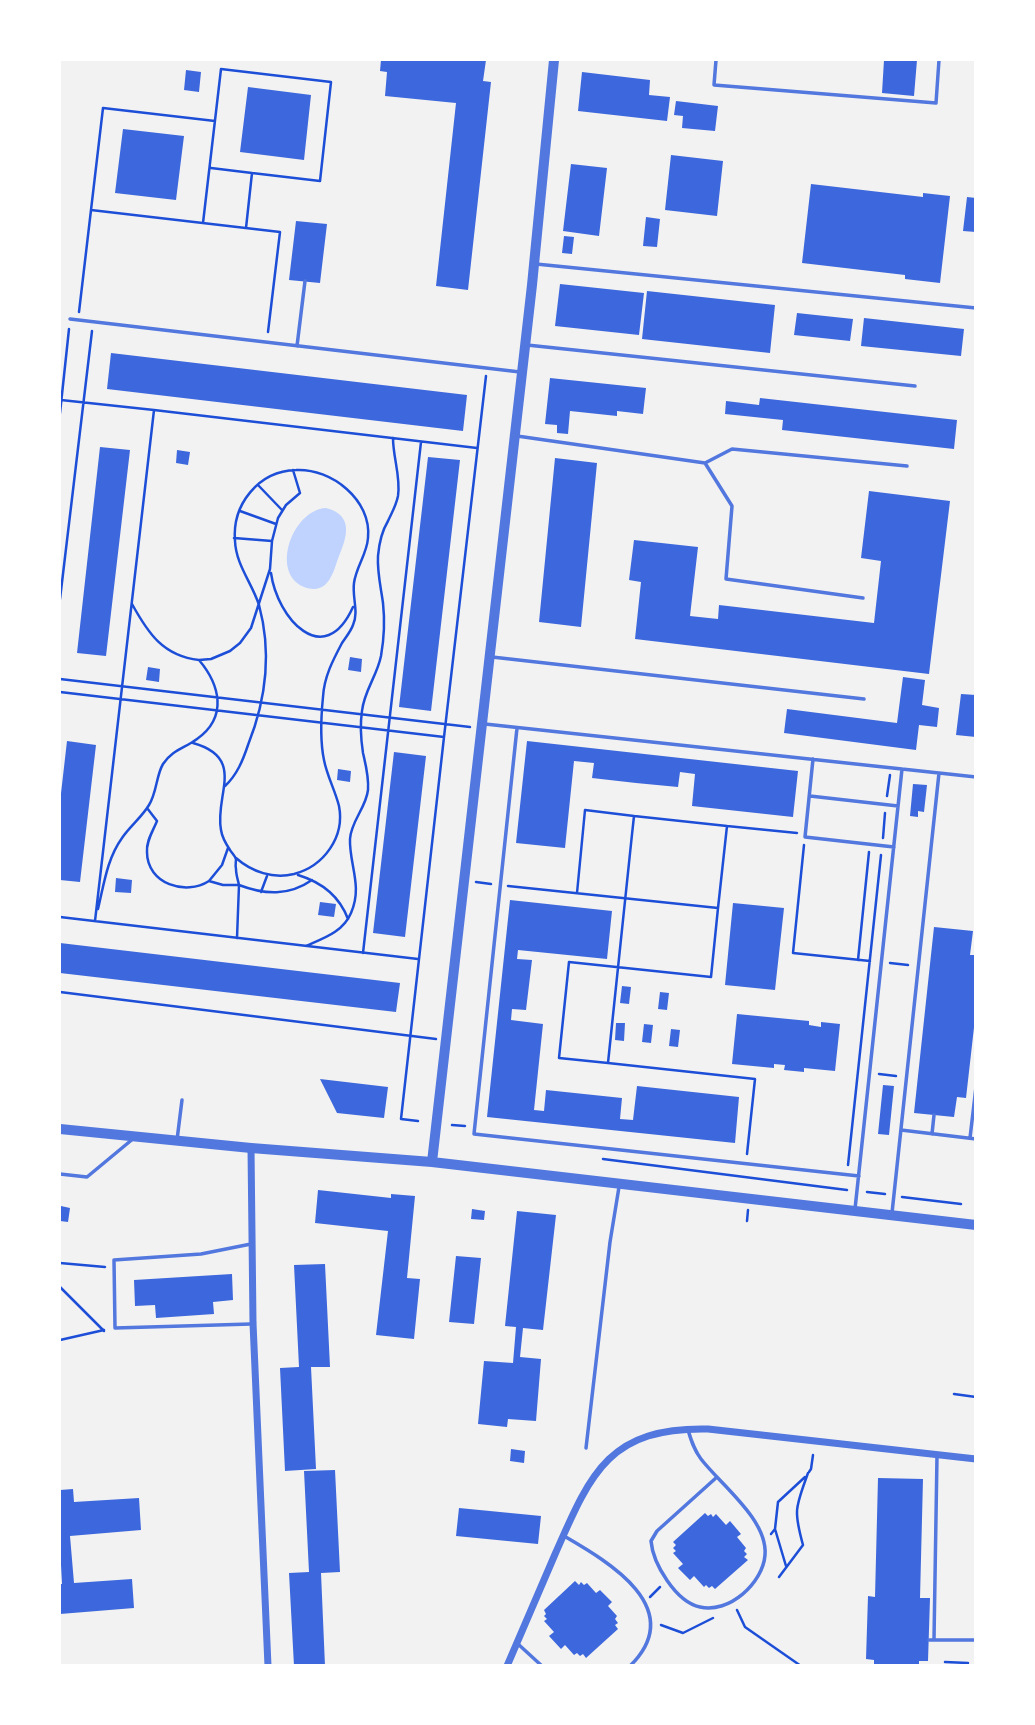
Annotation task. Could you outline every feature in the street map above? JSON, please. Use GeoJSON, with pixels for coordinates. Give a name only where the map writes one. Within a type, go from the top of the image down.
{"type":"FeatureCollection","features":[{"type":"Feature","properties":{"kind":"street"},"geometry":{"type":"LineString","coordinates":[[432,1162],[515,436],[554,60]]}},
{"type":"Feature","properties":{"kind":"street"},"geometry":{"type":"LineString","coordinates":[[60,1129],[432,1162],[975,1225]]}},
{"type":"Feature","properties":{"kind":"street"},"geometry":{"type":"LineString","coordinates":[[251,1148],[253,1324],[268,1665]]}},
{"type":"Feature","properties":{"kind":"street"},"geometry":{"type":"LineString","coordinates":[[507,1665],[587,1486],[606,1462],[631,1443],[673,1430],[708,1429],[975,1459]]}},
{"type":"Feature","properties":{"kind":"lane"},"geometry":{"type":"LineString","coordinates":[[716,60],[713,85],[936,103],[939,60]]}},
{"type":"Feature","properties":{"kind":"lane"},"geometry":{"type":"LineString","coordinates":[[534,264],[975,308]]}},
{"type":"Feature","properties":{"kind":"lane"},"geometry":{"type":"LineString","coordinates":[[297,346],[305,281]]}},
{"type":"Feature","properties":{"kind":"lane"},"geometry":{"type":"LineString","coordinates":[[70,319],[522,372]]}},
{"type":"Feature","properties":{"kind":"lane"},"geometry":{"type":"LineString","coordinates":[[525,344],[915,386]]}},
{"type":"Feature","properties":{"kind":"lane"},"geometry":{"type":"LineString","coordinates":[[515,436],[705,463],[732,449],[907,466]]}},
{"type":"Feature","properties":{"kind":"lane"},"geometry":{"type":"LineString","coordinates":[[705,463],[732,506],[726,579],[863,598]]}},
{"type":"Feature","properties":{"kind":"lane"},"geometry":{"type":"LineString","coordinates":[[489,656],[864,699]]}},
{"type":"Feature","properties":{"kind":"lane"},"geometry":{"type":"LineString","coordinates":[[482,726],[975,777]]}},
{"type":"Feature","properties":{"kind":"lane"},"geometry":{"type":"LineString","coordinates":[[517,728],[474,1134],[859,1176]]}},
{"type":"Feature","properties":{"kind":"lane"},"geometry":{"type":"LineString","coordinates":[[813,760],[805,836],[894,847]]}},
{"type":"Feature","properties":{"kind":"lane"},"geometry":{"type":"LineString","coordinates":[[855,1211],[902,769]]}},
{"type":"Feature","properties":{"kind":"lane"},"geometry":{"type":"LineString","coordinates":[[892,1215],[939,773]]}},
{"type":"Feature","properties":{"kind":"lane"},"geometry":{"type":"LineString","coordinates":[[810,796],[898,806]]}},
{"type":"Feature","properties":{"kind":"lane"},"geometry":{"type":"LineString","coordinates":[[901,1130],[973,1138],[975,1087]]}},
{"type":"Feature","properties":{"kind":"lane"},"geometry":{"type":"LineString","coordinates":[[177,1140],[182,1100]]}},
{"type":"Feature","properties":{"kind":"lane"},"geometry":{"type":"LineString","coordinates":[[932,1134],[934,1115]]}},
{"type":"Feature","properties":{"kind":"lane"},"geometry":{"type":"LineString","coordinates":[[60,1174],[87,1177],[136,1136]]}},
{"type":"Feature","properties":{"kind":"lane"},"geometry":{"type":"LineString","coordinates":[[586,1448],[610,1242],[620,1184]]}},
{"type":"Feature","properties":{"kind":"lane"},"geometry":{"type":"LineString","coordinates":[[252,1244],[201,1254],[114,1260],[115,1328],[253,1324]]}},
{"type":"Feature","properties":{"kind":"lane"},"geometry":{"type":"LineString","coordinates":[[687,1429],[696,1451],[752,1517],[760,1528],[764,1542],[763,1568],[744,1592],[718,1607],[699,1607],[683,1597],[668,1580],[656,1560],[651,1541],[653,1536],[717,1477]]}},
{"type":"Feature","properties":{"kind":"lane"},"geometry":{"type":"LineString","coordinates":[[937,1454],[931,1639],[975,1640]]}},
{"type":"Feature","properties":{"kind":"lane"},"geometry":{"type":"LineString","coordinates":[[564,1535],[614,1567],[629,1580],[644,1602],[650,1633],[630,1665]]}},
{"type":"Feature","properties":{"kind":"lane"},"geometry":{"type":"LineString","coordinates":[[517,1643],[542,1665]]}},
{"type":"Feature","properties":{"kind":"path"},"geometry":{"type":"LineString","coordinates":[[203,223],[221,69],[331,82],[320,181],[210,168]]}},
{"type":"Feature","properties":{"kind":"path"},"geometry":{"type":"LineString","coordinates":[[78,320],[103,108],[215,121]]}},
{"type":"Feature","properties":{"kind":"path"},"geometry":{"type":"LineString","coordinates":[[246,228],[252,173]]}},
{"type":"Feature","properties":{"kind":"path"},"geometry":{"type":"LineString","coordinates":[[91,210],[280,232],[267,342]]}},
{"type":"Feature","properties":{"kind":"path"},"geometry":{"type":"LineString","coordinates":[[60,413],[70,319]]}},
{"type":"Feature","properties":{"kind":"path"},"geometry":{"type":"LineString","coordinates":[[60,599],[93,322]]}},
{"type":"Feature","properties":{"kind":"path"},"geometry":{"type":"LineString","coordinates":[[418,1121],[401,1119],[487,368]]}},
{"type":"Feature","properties":{"kind":"path"},"geometry":{"type":"LineString","coordinates":[[61,400],[478,448]]}},
{"type":"Feature","properties":{"kind":"path"},"geometry":{"type":"LineString","coordinates":[[95,921],[154,410]]}},
{"type":"Feature","properties":{"kind":"path"},"geometry":{"type":"LineString","coordinates":[[306,946],[336,932],[353,909],[356,891],[351,834],[368,790],[361,714],[378,666],[383,640],[384,614],[378,558],[381,538],[398,497],[393,438]]}},
{"type":"Feature","properties":{"kind":"path"},"geometry":{"type":"LineString","coordinates":[[363,953],[421,442]]}},
{"type":"Feature","properties":{"kind":"path"},"geometry":{"type":"LineString","coordinates":[[132,604],[156,641],[177,654],[199,660],[211,659],[222,656],[240,643],[251,628],[257,613],[270,569],[276,524],[282,510],[300,492],[293,470]]}},
{"type":"Feature","properties":{"kind":"path"},"geometry":{"type":"LineString","coordinates":[[192,743],[207,748],[218,758],[225,774],[220,822],[228,847],[243,864],[267,875],[284,876],[306,870],[325,856],[339,827],[339,807],[324,762],[323,698],[327,676],[353,626],[353,584],[368,537],[363,508],[355,497],[335,481],[314,471],[293,470],[270,476],[257,484],[245,498],[239,511],[234,538],[239,561],[258,604],[263,625],[266,685],[244,756],[234,776],[225,786]]}},
{"type":"Feature","properties":{"kind":"path"},"geometry":{"type":"LineString","coordinates":[[257,484],[282,510]]}},
{"type":"Feature","properties":{"kind":"path"},"geometry":{"type":"LineString","coordinates":[[239,511],[276,524]]}},
{"type":"Feature","properties":{"kind":"path"},"geometry":{"type":"LineString","coordinates":[[234,538],[272,541]]}},
{"type":"Feature","properties":{"kind":"path"},"geometry":{"type":"LineString","coordinates":[[270,569],[286,614],[297,627],[309,635],[332,633],[345,621],[355,604]]}},
{"type":"Feature","properties":{"kind":"path"},"geometry":{"type":"LineString","coordinates":[[95,921],[114,852],[147,808],[156,790],[164,762],[178,749],[192,743],[211,725],[219,698],[214,681],[199,660]]}},
{"type":"Feature","properties":{"kind":"path"},"geometry":{"type":"LineString","coordinates":[[60,679],[390,718],[482,726]]}},
{"type":"Feature","properties":{"kind":"path"},"geometry":{"type":"LineString","coordinates":[[60,692],[444,737]]}},
{"type":"Feature","properties":{"kind":"path"},"geometry":{"type":"LineString","coordinates":[[846,1189],[890,768]]}},
{"type":"Feature","properties":{"kind":"path"},"geometry":{"type":"LineString","coordinates":[[147,808],[157,820],[146,855],[148,862],[157,876],[169,884],[186,889],[209,881],[222,865],[228,847]]}},
{"type":"Feature","properties":{"kind":"path"},"geometry":{"type":"LineString","coordinates":[[577,893],[585,810],[805,836],[793,953],[870,961]]}},
{"type":"Feature","properties":{"kind":"path"},"geometry":{"type":"LineString","coordinates":[[608,1063],[634,816]]}},
{"type":"Feature","properties":{"kind":"path"},"geometry":{"type":"LineString","coordinates":[[727,826],[711,977],[569,962],[559,1058],[755,1079],[746,1164]]}},
{"type":"Feature","properties":{"kind":"path"},"geometry":{"type":"LineString","coordinates":[[858,960],[870,844]]}},
{"type":"Feature","properties":{"kind":"path"},"geometry":{"type":"LineString","coordinates":[[236,858],[239,885],[237,938]]}},
{"type":"Feature","properties":{"kind":"path"},"geometry":{"type":"LineString","coordinates":[[295,874],[312,880],[337,898],[348,919]]}},
{"type":"Feature","properties":{"kind":"path"},"geometry":{"type":"LineString","coordinates":[[261,892],[267,875]]}},
{"type":"Feature","properties":{"kind":"path"},"geometry":{"type":"LineString","coordinates":[[209,881],[223,885],[239,885],[261,892],[283,892],[299,888],[312,880]]}},
{"type":"Feature","properties":{"kind":"path"},"geometry":{"type":"LineString","coordinates":[[464,881],[718,908]]}},
{"type":"Feature","properties":{"kind":"path"},"geometry":{"type":"LineString","coordinates":[[60,917],[419,959]]}},
{"type":"Feature","properties":{"kind":"path"},"geometry":{"type":"LineString","coordinates":[[881,962],[918,966]]}},
{"type":"Feature","properties":{"kind":"path"},"geometry":{"type":"LineString","coordinates":[[60,992],[446,1040]]}},
{"type":"Feature","properties":{"kind":"path"},"geometry":{"type":"LineString","coordinates":[[870,1073],[907,1077]]}},
{"type":"Feature","properties":{"kind":"path"},"geometry":{"type":"LineString","coordinates":[[592,1158],[961,1204]]}},
{"type":"Feature","properties":{"kind":"path"},"geometry":{"type":"LineString","coordinates":[[60,1263],[115,1268]]}},
{"type":"Feature","properties":{"kind":"path"},"geometry":{"type":"LineString","coordinates":[[60,1287],[104,1331],[60,1340]]}},
{"type":"Feature","properties":{"kind":"path"},"geometry":{"type":"LineString","coordinates":[[954,1394],[975,1397]]}},
{"type":"Feature","properties":{"kind":"path"},"geometry":{"type":"LineString","coordinates":[[779,1577],[803,1545],[796,1520],[796,1507],[811,1469],[813,1455]]}},
{"type":"Feature","properties":{"kind":"path"},"geometry":{"type":"LineString","coordinates":[[787,1567],[775,1529],[778,1502],[808,1473]]}},
{"type":"Feature","properties":{"kind":"path"},"geometry":{"type":"LineString","coordinates":[[764,1542],[775,1529]]}},
{"type":"Feature","properties":{"kind":"path"},"geometry":{"type":"LineString","coordinates":[[644,1602],[668,1580]]}},
{"type":"Feature","properties":{"kind":"path"},"geometry":{"type":"LineString","coordinates":[[735,1606],[745,1627],[801,1665]]}},
{"type":"Feature","properties":{"kind":"path"},"geometry":{"type":"LineString","coordinates":[[650,1622],[683,1633],[721,1614]]}},
{"type":"Feature","properties":{"kind":"path"},"geometry":{"type":"LineString","coordinates":[[945,1662],[968,1663]]}},
{"type":"Feature","properties":{"kind":"water"},"geometry":{"type":"Polygon","coordinates":[[[326,508],[335,511],[345,521],[346,534],[329,581],[312,589],[294,580],[288,569],[287,556],[295,530],[303,519],[314,511],[326,508]]]}},
{"type":"Feature","properties":{"kind":"building"},"geometry":{"type":"Polygon","coordinates":[[[381,60],[486,60],[483,81],[491,82],[468,290],[436,286],[456,103],[385,96],[387,72],[380,71],[381,60]]]}},
{"type":"Feature","properties":{"kind":"building"},"geometry":{"type":"Polygon","coordinates":[[[884,60],[917,60],[914,96],[882,93],[884,60]]]}},
{"type":"Feature","properties":{"kind":"building"},"geometry":{"type":"Polygon","coordinates":[[[186,70],[201,72],[199,92],[184,90],[186,70]]]}},
{"type":"Feature","properties":{"kind":"building"},"geometry":{"type":"Polygon","coordinates":[[[582,72],[650,80],[649,95],[670,97],[667,121],[578,111],[582,72]]]}},
{"type":"Feature","properties":{"kind":"building"},"geometry":{"type":"Polygon","coordinates":[[[248,87],[311,95],[304,160],[240,152],[248,87]]]}},
{"type":"Feature","properties":{"kind":"building"},"geometry":{"type":"Polygon","coordinates":[[[676,101],[718,106],[715,131],[682,128],[683,116],[674,115],[676,101]]]}},
{"type":"Feature","properties":{"kind":"building"},"geometry":{"type":"Polygon","coordinates":[[[123,129],[184,136],[176,200],[115,193],[123,129]]]}},
{"type":"Feature","properties":{"kind":"building"},"geometry":{"type":"Polygon","coordinates":[[[671,155],[723,161],[717,216],[665,210],[671,155]]]}},
{"type":"Feature","properties":{"kind":"building"},"geometry":{"type":"Polygon","coordinates":[[[571,164],[607,168],[599,236],[563,231],[571,164]]]}},
{"type":"Feature","properties":{"kind":"building"},"geometry":{"type":"Polygon","coordinates":[[[811,184],[923,197],[923,193],[950,196],[940,283],[905,279],[905,275],[802,263],[811,184]]]}},
{"type":"Feature","properties":{"kind":"building"},"geometry":{"type":"Polygon","coordinates":[[[967,197],[976,198],[976,232],[963,231],[967,197]]]}},
{"type":"Feature","properties":{"kind":"building"},"geometry":{"type":"Polygon","coordinates":[[[646,217],[660,219],[657,247],[643,246],[646,217]]]}},
{"type":"Feature","properties":{"kind":"building"},"geometry":{"type":"Polygon","coordinates":[[[296,221],[327,224],[320,283],[289,280],[296,221]]]}},
{"type":"Feature","properties":{"kind":"building"},"geometry":{"type":"Polygon","coordinates":[[[564,236],[574,237],[572,254],[562,253],[564,236]]]}},
{"type":"Feature","properties":{"kind":"building"},"geometry":{"type":"Polygon","coordinates":[[[560,284],[644,293],[639,335],[555,326],[560,284]]]}},
{"type":"Feature","properties":{"kind":"building"},"geometry":{"type":"Polygon","coordinates":[[[647,291],[775,305],[770,353],[642,339],[647,291]]]}},
{"type":"Feature","properties":{"kind":"building"},"geometry":{"type":"Polygon","coordinates":[[[797,313],[853,319],[850,341],[794,335],[797,313]]]}},
{"type":"Feature","properties":{"kind":"building"},"geometry":{"type":"Polygon","coordinates":[[[864,318],[964,329],[961,356],[861,346],[864,318]]]}},
{"type":"Feature","properties":{"kind":"building"},"geometry":{"type":"Polygon","coordinates":[[[111,353],[467,395],[463,431],[107,389],[111,353]]]}},
{"type":"Feature","properties":{"kind":"building"},"geometry":{"type":"Polygon","coordinates":[[[550,378],[646,388],[643,414],[617,411],[617,416],[570,411],[568,434],[557,433],[557,425],[545,424],[550,378]]]}},
{"type":"Feature","properties":{"kind":"building"},"geometry":{"type":"Polygon","coordinates":[[[760,398],[957,420],[954,449],[782,430],[783,420],[725,414],[726,401],[759,405],[760,398]]]}},
{"type":"Feature","properties":{"kind":"building"},"geometry":{"type":"Polygon","coordinates":[[[100,447],[130,450],[106,656],[77,653],[100,447]]]}},
{"type":"Feature","properties":{"kind":"building"},"geometry":{"type":"Polygon","coordinates":[[[177,450],[190,452],[188,465],[176,463],[177,450]]]}},
{"type":"Feature","properties":{"kind":"building"},"geometry":{"type":"Polygon","coordinates":[[[428,457],[460,460],[431,711],[399,707],[428,457]]]}},
{"type":"Feature","properties":{"kind":"building"},"geometry":{"type":"Polygon","coordinates":[[[555,458],[597,463],[581,627],[539,622],[555,458]]]}},
{"type":"Feature","properties":{"kind":"building"},"geometry":{"type":"Polygon","coordinates":[[[869,491],[950,501],[929,674],[635,639],[641,582],[629,580],[634,540],[698,547],[690,616],[718,619],[719,605],[874,623],[881,561],[861,558],[869,491]]]}},
{"type":"Feature","properties":{"kind":"building"},"geometry":{"type":"Polygon","coordinates":[[[350,657],[362,659],[361,672],[348,670],[350,657]]]}},
{"type":"Feature","properties":{"kind":"building"},"geometry":{"type":"Polygon","coordinates":[[[148,667],[160,669],[159,682],[146,680],[148,667]]]}},
{"type":"Feature","properties":{"kind":"building"},"geometry":{"type":"Polygon","coordinates":[[[903,677],[925,680],[922,705],[939,708],[937,727],[919,725],[916,750],[784,733],[787,709],[897,723],[903,677]]]}},
{"type":"Feature","properties":{"kind":"building"},"geometry":{"type":"Polygon","coordinates":[[[961,694],[976,695],[976,737],[956,735],[961,694]]]}},
{"type":"Feature","properties":{"kind":"building"},"geometry":{"type":"Polygon","coordinates":[[[67,741],[96,745],[80,882],[60,880],[60,802],[67,741]]]}},
{"type":"Feature","properties":{"kind":"building"},"geometry":{"type":"Polygon","coordinates":[[[527,741],[798,771],[793,817],[692,806],[695,774],[680,772],[678,787],[636,783],[592,778],[594,763],[574,761],[565,848],[516,843],[527,741]]]}},
{"type":"Feature","properties":{"kind":"building"},"geometry":{"type":"Polygon","coordinates":[[[394,752],[426,756],[405,937],[373,933],[394,752]]]}},
{"type":"Feature","properties":{"kind":"building"},"geometry":{"type":"Polygon","coordinates":[[[338,769],[351,771],[350,782],[337,780],[338,769]]]}},
{"type":"Feature","properties":{"kind":"building"},"geometry":{"type":"Polygon","coordinates":[[[913,784],[927,785],[924,812],[918,811],[918,817],[910,816],[913,784]]]}},
{"type":"Feature","properties":{"kind":"building"},"geometry":{"type":"Polygon","coordinates":[[[116,878],[132,880],[131,893],[115,892],[116,878]]]}},
{"type":"Feature","properties":{"kind":"building"},"geometry":{"type":"Polygon","coordinates":[[[510,900],[612,911],[607,959],[518,950],[517,959],[532,960],[526,1010],[512,1009],[511,1020],[543,1024],[534,1110],[544,1111],[546,1090],[622,1098],[620,1119],[633,1120],[637,1086],[739,1097],[735,1143],[487,1117],[510,900]]]}},
{"type":"Feature","properties":{"kind":"building"},"geometry":{"type":"Polygon","coordinates":[[[320,902],[336,904],[334,917],[318,915],[320,902]]]}},
{"type":"Feature","properties":{"kind":"building"},"geometry":{"type":"Polygon","coordinates":[[[733,903],[784,908],[775,990],[725,985],[733,903]]]}},
{"type":"Feature","properties":{"kind":"building"},"geometry":{"type":"Polygon","coordinates":[[[934,927],[973,931],[970,955],[976,955],[976,1010],[966,1098],[957,1097],[954,1117],[914,1113],[934,927]]]}},
{"type":"Feature","properties":{"kind":"building"},"geometry":{"type":"Polygon","coordinates":[[[60,943],[400,983],[396,1012],[60,973],[60,943]]]}},
{"type":"Feature","properties":{"kind":"building"},"geometry":{"type":"Polygon","coordinates":[[[622,986],[631,987],[629,1004],[620,1003],[622,986]]]}},
{"type":"Feature","properties":{"kind":"building"},"geometry":{"type":"Polygon","coordinates":[[[660,992],[669,993],[667,1010],[658,1009],[660,992]]]}},
{"type":"Feature","properties":{"kind":"building"},"geometry":{"type":"Polygon","coordinates":[[[737,1014],[809,1021],[809,1025],[821,1027],[821,1022],[840,1024],[835,1071],[804,1068],[804,1072],[784,1070],[785,1065],[774,1064],[774,1068],[732,1064],[737,1014]]]}},
{"type":"Feature","properties":{"kind":"building"},"geometry":{"type":"Polygon","coordinates":[[[616,1023],[625,1023],[624,1041],[615,1040],[616,1023]]]}},
{"type":"Feature","properties":{"kind":"building"},"geometry":{"type":"Polygon","coordinates":[[[644,1024],[653,1025],[651,1043],[642,1042],[644,1024]]]}},
{"type":"Feature","properties":{"kind":"building"},"geometry":{"type":"Polygon","coordinates":[[[671,1029],[680,1030],[678,1047],[669,1046],[671,1029]]]}},
{"type":"Feature","properties":{"kind":"building"},"geometry":{"type":"Polygon","coordinates":[[[320,1079],[388,1087],[384,1118],[337,1113],[320,1079]]]}},
{"type":"Feature","properties":{"kind":"building"},"geometry":{"type":"Polygon","coordinates":[[[883,1085],[894,1086],[889,1135],[878,1134],[883,1085]]]}},
{"type":"Feature","properties":{"kind":"building"},"geometry":{"type":"Polygon","coordinates":[[[318,1190],[391,1198],[391,1194],[415,1196],[407,1278],[420,1279],[414,1339],[376,1335],[388,1231],[315,1223],[318,1190]]]}},
{"type":"Feature","properties":{"kind":"building"},"geometry":{"type":"Polygon","coordinates":[[[61,1206],[70,1208],[68,1222],[60,1221],[61,1206]]]}},
{"type":"Feature","properties":{"kind":"building"},"geometry":{"type":"Polygon","coordinates":[[[472,1209],[485,1211],[484,1220],[471,1219],[472,1209]]]}},
{"type":"Feature","properties":{"kind":"building"},"geometry":{"type":"Polygon","coordinates":[[[517,1211],[556,1215],[543,1330],[523,1328],[520,1357],[541,1359],[536,1421],[508,1419],[507,1427],[478,1424],[484,1361],[513,1363],[516,1327],[505,1326],[517,1211]]]}},
{"type":"Feature","properties":{"kind":"building"},"geometry":{"type":"Polygon","coordinates":[[[456,1256],[481,1258],[474,1324],[449,1322],[456,1256]]]}},
{"type":"Feature","properties":{"kind":"building"},"geometry":{"type":"Polygon","coordinates":[[[325,1264],[330,1367],[311,1367],[316,1469],[285,1471],[280,1368],[299,1367],[294,1265],[325,1264]]]}},
{"type":"Feature","properties":{"kind":"building"},"geometry":{"type":"Polygon","coordinates":[[[232,1274],[233,1300],[213,1302],[214,1314],[156,1318],[155,1305],[135,1306],[134,1280],[232,1274]]]}},
{"type":"Feature","properties":{"kind":"building"},"geometry":{"type":"Polygon","coordinates":[[[511,1449],[525,1451],[524,1463],[510,1461],[511,1449]]]}},
{"type":"Feature","properties":{"kind":"building"},"geometry":{"type":"Polygon","coordinates":[[[335,1470],[340,1572],[321,1573],[325,1666],[294,1666],[289,1573],[309,1572],[304,1471],[335,1470]]]}},
{"type":"Feature","properties":{"kind":"building"},"geometry":{"type":"Polygon","coordinates":[[[878,1478],[923,1479],[920,1598],[930,1598],[928,1661],[919,1661],[919,1666],[874,1666],[874,1660],[866,1659],[868,1596],[875,1597],[878,1478]]]}},
{"type":"Feature","properties":{"kind":"building"},"geometry":{"type":"Polygon","coordinates":[[[73,1489],[74,1502],[139,1498],[141,1530],[70,1536],[74,1583],[132,1579],[134,1608],[60,1614],[60,1490],[73,1489]]]}},
{"type":"Feature","properties":{"kind":"building"},"geometry":{"type":"Polygon","coordinates":[[[459,1508],[541,1516],[538,1544],[456,1536],[459,1508]]]}},
{"type":"Feature","properties":{"kind":"building"},"geometry":{"type":"Polygon","coordinates":[[[705,1513],[713,1517],[716,1514],[726,1525],[730,1521],[741,1534],[737,1537],[746,1548],[744,1551],[747,1554],[744,1557],[748,1560],[715,1589],[712,1586],[704,1587],[694,1576],[690,1580],[678,1568],[683,1564],[673,1553],[676,1551],[673,1548],[676,1545],[673,1542],[705,1513]]]}},
{"type":"Feature","properties":{"kind":"building"},"geometry":{"type":"Polygon","coordinates":[[[575,1581],[579,1585],[581,1582],[584,1585],[587,1583],[596,1593],[600,1590],[612,1602],[608,1606],[617,1616],[615,1619],[618,1623],[615,1625],[618,1629],[586,1658],[583,1654],[574,1655],[565,1645],[561,1649],[549,1636],[554,1632],[544,1621],[547,1619],[544,1610],[575,1581]]]}}]}
